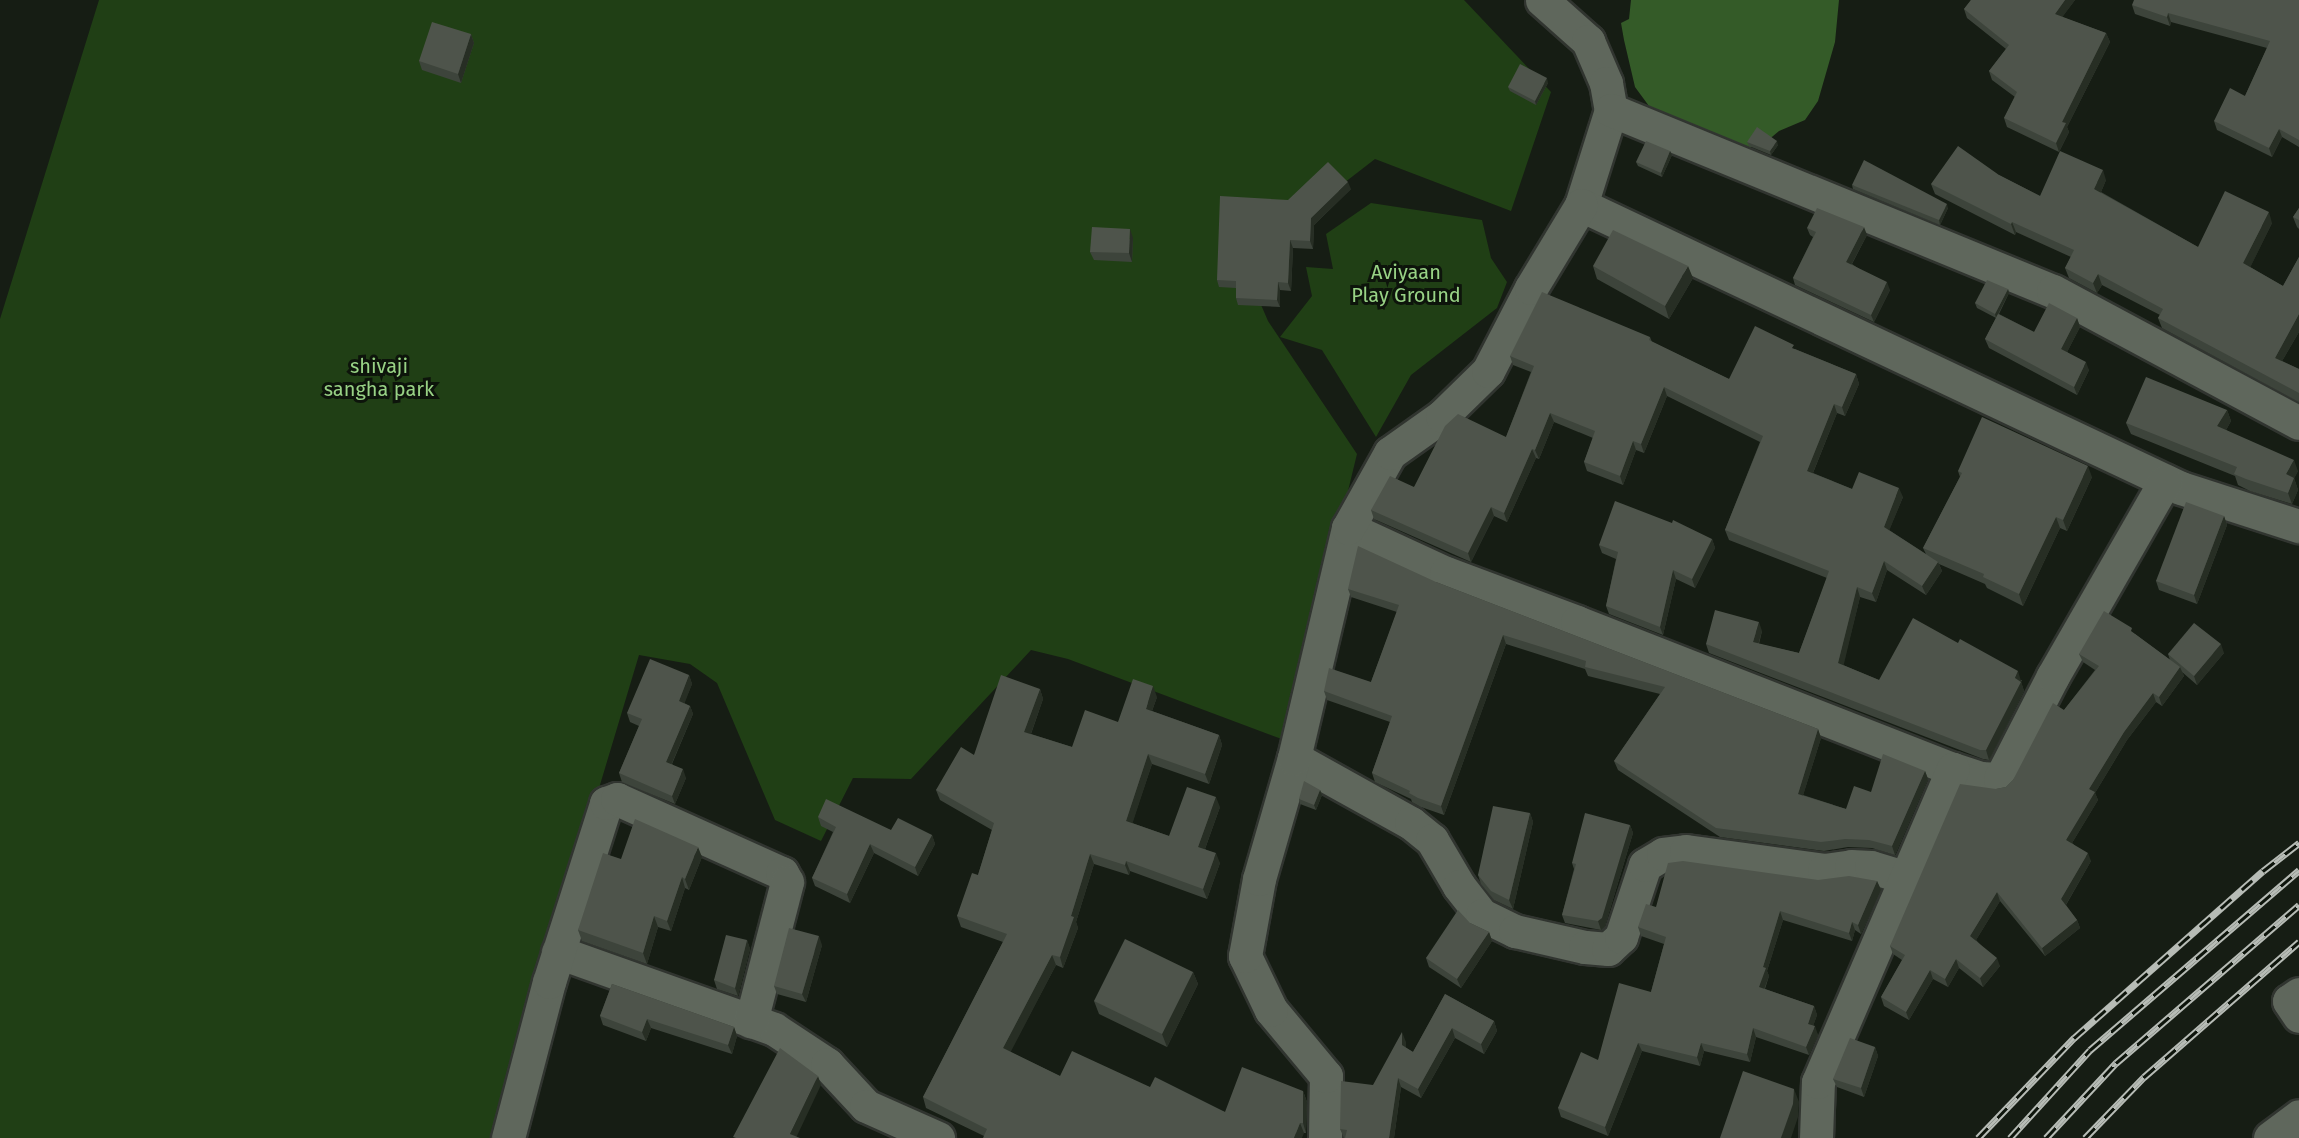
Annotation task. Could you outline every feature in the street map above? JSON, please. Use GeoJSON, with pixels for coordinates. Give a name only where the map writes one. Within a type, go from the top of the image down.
{"type":"FeatureCollection","features":[{"type":"Feature","properties":{"kind":"street"},"geometry":{"type":"LineString","coordinates":[[1325,1138],[1326,1076],[1271,1010],[1245,956],[1259,879],[1294,758],[1348,528],[1390,453],[1442,416],[1488,371],[1531,288],[1581,205],[1611,110],[1606,83],[1588,41],[1542,0]]}},
{"type":"Feature","properties":{"kind":"street"},"geometry":{"type":"LineString","coordinates":[[1611,110],[2053,291],[2299,423]]}},
{"type":"Feature","properties":{"kind":"street"},"geometry":{"type":"LineString","coordinates":[[1581,205],[2165,481],[2299,526]]}},
{"type":"Feature","properties":{"kind":"street"},"geometry":{"type":"LineString","coordinates":[[1348,528],[1446,573],[1953,769],[1980,778],[2000,779],[2053,676],[2165,481]]}},
{"type":"Feature","properties":{"kind":"street"},"geometry":{"type":"LineString","coordinates":[[1294,758],[1411,823],[1432,840],[1459,886],[1482,915],[1515,931],[1585,947],[1608,949],[1621,937],[1646,865],[1663,854],[1686,851],[1824,870],[1851,866],[1872,867],[1906,878]]}},
{"type":"Feature","properties":{"kind":"street"},"geometry":{"type":"LineString","coordinates":[[1816,1138],[1818,1082],[1953,769]]}},
{"type":"Feature","properties":{"kind":"street"},"geometry":{"type":"LineString","coordinates":[[508,1138],[558,952],[606,803],[617,799],[782,873],[787,882],[751,1021]]}},
{"type":"Feature","properties":{"kind":"street"},"geometry":{"type":"LineString","coordinates":[[558,952],[774,1029],[827,1064],[866,1106],[938,1138]]}},
{"type":"Feature","properties":{"kind":"street"},"geometry":{"type":"LineString","coordinates":[[2299,994],[2289,1001],[2299,1016]]}},
{"type":"Feature","properties":{"kind":"street"},"geometry":{"type":"LineString","coordinates":[[2271,1138],[2299,1116]]}},
{"type":"Feature","properties":{"kind":"green space","name":"shivaji sangha park"},"geometry":{"type":"Polygon","coordinates":[[[99,0],[1464,0],[1551,92],[1511,211],[1375,159],[1291,224],[1256,293],[1268,321],[1357,454],[1287,741],[1068,659],[1031,650],[911,779],[853,778],[821,841],[775,820],[717,683],[690,664],[639,655],[494,1138],[0,1138],[0,319],[99,0]]]}},
{"type":"Feature","properties":{"kind":"green space","name":"Aviyaan Play Ground"},"geometry":{"type":"Polygon","coordinates":[[[1371,203],[1482,220],[1491,258],[1507,282],[1497,308],[1411,375],[1376,437],[1322,350],[1280,337],[1312,296],[1306,267],[1333,269],[1326,234],[1371,203]]]}},
{"type":"Feature","properties":{"kind":"shaded area"},"geometry":{"type":"Polygon","coordinates":[[[1631,0],[1839,0],[1835,42],[1818,101],[1805,120],[1779,131],[1760,147],[1741,147],[1657,117],[1635,87],[1624,40],[1621,23],[1629,19],[1631,0]]]}},
{"type":"Feature","properties":{"kind":"building"},"geometry":{"type":"Polygon","coordinates":[[[1971,0],[2065,0],[2055,14],[2106,33],[2062,122],[2066,123],[2056,143],[2004,118],[2017,92],[1989,71],[2009,45],[1964,9],[1971,0]]]}},
{"type":"Feature","properties":{"kind":"building"},"geometry":{"type":"Polygon","coordinates":[[[2134,0],[2299,0],[2299,140],[2279,129],[2269,148],[2214,121],[2230,88],[2245,96],[2270,41],[2168,13],[2167,17],[2132,5],[2134,0]]]}},
{"type":"Feature","properties":{"kind":"building"},"geometry":{"type":"Polygon","coordinates":[[[432,22],[471,34],[458,74],[419,61],[432,22]]]}},
{"type":"Feature","properties":{"kind":"building"},"geometry":{"type":"Polygon","coordinates":[[[1520,64],[1547,78],[1535,101],[1508,87],[1520,64]]]}},
{"type":"Feature","properties":{"kind":"building"},"geometry":{"type":"Polygon","coordinates":[[[1757,127],[1777,141],[1770,151],[1747,142],[1757,127]]]}},
{"type":"Feature","properties":{"kind":"building"},"geometry":{"type":"Polygon","coordinates":[[[1646,141],[1670,151],[1661,173],[1636,162],[1646,141]]]}},
{"type":"Feature","properties":{"kind":"building"},"geometry":{"type":"Polygon","coordinates":[[[1958,146],[1999,175],[2040,196],[2060,151],[2103,170],[2094,189],[2198,247],[2225,191],[2269,212],[2243,263],[2283,286],[2299,257],[2299,314],[2275,358],[2299,369],[2299,393],[2158,318],[2163,309],[2098,274],[2093,283],[2065,268],[2074,250],[2012,222],[2011,224],[1931,184],[1958,146]]]}},
{"type":"Feature","properties":{"kind":"building"},"geometry":{"type":"Polygon","coordinates":[[[1864,160],[1947,204],[1939,220],[1852,185],[1864,160]]]}},
{"type":"Feature","properties":{"kind":"building"},"geometry":{"type":"Polygon","coordinates":[[[1328,162],[1348,182],[1311,218],[1310,241],[1290,240],[1288,283],[1278,282],[1277,300],[1236,298],[1236,281],[1217,280],[1220,196],[1288,200],[1328,162]]]}},
{"type":"Feature","properties":{"kind":"building"},"geometry":{"type":"Polygon","coordinates":[[[1817,208],[1864,227],[1846,262],[1887,282],[1871,315],[1793,278],[1816,232],[1807,228],[1817,208]]]}},
{"type":"Feature","properties":{"kind":"building"},"geometry":{"type":"Polygon","coordinates":[[[2299,208],[2299,220],[2293,217],[2299,208]]]}},
{"type":"Feature","properties":{"kind":"building"},"geometry":{"type":"Polygon","coordinates":[[[1092,227],[1130,229],[1129,253],[1090,252],[1092,227]]]}},
{"type":"Feature","properties":{"kind":"building"},"geometry":{"type":"Polygon","coordinates":[[[1613,230],[1688,266],[1665,306],[1593,266],[1613,230]]]}},
{"type":"Feature","properties":{"kind":"building"},"geometry":{"type":"Polygon","coordinates":[[[1987,280],[2008,289],[1995,314],[1975,303],[1987,280]]]}},
{"type":"Feature","properties":{"kind":"building"},"geometry":{"type":"Polygon","coordinates":[[[1542,292],[1650,337],[1649,340],[1729,379],[1755,326],[1794,345],[1792,348],[1856,374],[1842,407],[1834,404],[1807,471],[1852,489],[1859,472],[1899,488],[1884,527],[1938,562],[1922,586],[1884,561],[1872,593],[1857,587],[1838,663],[1879,680],[1913,618],[1958,643],[1960,639],[2018,671],[2015,678],[2021,682],[1986,750],[1980,750],[1706,644],[1715,610],[1759,622],[1753,642],[1799,653],[1829,571],[1725,530],[1763,436],[1664,387],[1641,444],[1633,441],[1620,476],[1584,462],[1595,431],[1550,413],[1535,450],[1532,449],[1504,513],[1491,507],[1468,553],[1371,510],[1390,476],[1414,487],[1445,426],[1458,414],[1506,437],[1534,366],[1510,356],[1542,292]]]}},
{"type":"Feature","properties":{"kind":"building"},"geometry":{"type":"Polygon","coordinates":[[[2049,303],[2077,318],[2061,349],[2086,362],[2074,387],[1985,339],[1998,314],[2034,332],[2049,303]]]}},
{"type":"Feature","properties":{"kind":"building"},"geometry":{"type":"Polygon","coordinates":[[[2146,377],[2227,410],[2217,426],[2294,460],[2286,474],[2294,478],[2288,493],[2234,474],[2237,467],[2126,423],[2146,377]]]}},
{"type":"Feature","properties":{"kind":"building"},"geometry":{"type":"Polygon","coordinates":[[[1982,417],[2088,466],[2063,520],[2056,517],[2019,594],[1983,577],[1984,574],[1923,548],[1962,473],[1958,471],[1982,417]]]}},
{"type":"Feature","properties":{"kind":"building"},"geometry":{"type":"Polygon","coordinates":[[[1615,501],[1672,523],[1673,520],[1712,539],[1692,579],[1673,570],[1660,627],[1606,606],[1618,552],[1599,545],[1615,501]]]}},
{"type":"Feature","properties":{"kind":"building"},"geometry":{"type":"Polygon","coordinates":[[[2186,502],[2224,516],[2194,595],[2156,581],[2186,502]]]}},
{"type":"Feature","properties":{"kind":"building"},"geometry":{"type":"Polygon","coordinates":[[[1358,546],[1436,582],[1818,729],[1798,794],[1846,809],[1854,786],[1871,792],[1883,754],[1925,771],[1892,846],[1869,840],[1845,839],[1821,842],[1716,828],[1614,761],[1665,687],[1585,667],[1586,661],[1503,635],[1441,806],[1418,798],[1409,793],[1410,791],[1372,773],[1392,716],[1324,691],[1329,668],[1371,682],[1399,605],[1348,589],[1358,546]]]}},
{"type":"Feature","properties":{"kind":"building"},"geometry":{"type":"Polygon","coordinates":[[[2104,611],[2132,628],[2131,631],[2180,667],[2159,697],[2153,693],[2124,732],[2089,789],[2095,792],[2066,840],[2088,853],[2061,899],[2077,920],[2042,948],[1997,892],[1970,936],[1997,958],[1980,978],[1956,959],[1945,979],[1930,970],[1906,1012],[1881,997],[1905,955],[1890,946],[1960,784],[1996,789],[2006,787],[2013,780],[2053,703],[2064,710],[2099,666],[2079,654],[2104,611]]]}},
{"type":"Feature","properties":{"kind":"building"},"geometry":{"type":"Polygon","coordinates":[[[2194,623],[2221,644],[2194,676],[2168,654],[2194,623]]]}},
{"type":"Feature","properties":{"kind":"building"},"geometry":{"type":"Polygon","coordinates":[[[650,659],[689,675],[679,701],[690,706],[666,762],[683,769],[672,796],[619,773],[642,719],[627,713],[650,659]]]}},
{"type":"Feature","properties":{"kind":"building"},"geometry":{"type":"Polygon","coordinates":[[[1001,675],[1040,689],[1024,732],[1072,747],[1085,710],[1118,722],[1133,679],[1153,686],[1146,709],[1219,735],[1205,774],[1148,754],[1126,821],[1169,836],[1187,787],[1216,797],[1198,847],[1216,853],[1203,889],[1126,861],[1125,865],[1090,854],[1071,916],[1074,917],[1060,957],[1052,955],[1003,1048],[1060,1076],[1072,1051],[1150,1087],[1155,1077],[1225,1112],[1242,1067],[1303,1091],[1303,1123],[1300,1123],[1294,1138],[983,1138],[987,1129],[923,1097],[1007,934],[957,916],[972,873],[978,875],[994,823],[936,790],[961,747],[974,755],[1001,675]]]}},
{"type":"Feature","properties":{"kind":"building"},"geometry":{"type":"Polygon","coordinates":[[[1304,781],[1320,790],[1314,805],[1299,799],[1304,781]]]}},
{"type":"Feature","properties":{"kind":"building"},"geometry":{"type":"Polygon","coordinates":[[[826,799],[891,830],[898,818],[932,835],[915,867],[870,844],[847,894],[812,878],[836,827],[818,817],[826,799]]]}},
{"type":"Feature","properties":{"kind":"building"},"geometry":{"type":"Polygon","coordinates":[[[1493,806],[1530,813],[1509,900],[1491,891],[1478,875],[1493,806]]]}},
{"type":"Feature","properties":{"kind":"building"},"geometry":{"type":"Polygon","coordinates":[[[1585,813],[1630,825],[1602,918],[1598,921],[1562,915],[1576,864],[1572,863],[1585,813]]]}},
{"type":"Feature","properties":{"kind":"building"},"geometry":{"type":"Polygon","coordinates":[[[635,819],[698,847],[685,879],[682,877],[667,921],[654,916],[643,953],[578,930],[603,853],[621,859],[635,819]]]}},
{"type":"Feature","properties":{"kind":"building"},"geometry":{"type":"Polygon","coordinates":[[[1683,861],[1818,880],[1849,876],[1877,881],[1858,925],[1852,922],[1849,933],[1780,911],[1759,987],[1814,1006],[1808,1024],[1815,1026],[1806,1047],[1753,1028],[1747,1054],[1701,1043],[1697,1057],[1638,1043],[1605,1127],[1558,1108],[1581,1052],[1598,1060],[1619,983],[1651,992],[1666,937],[1638,927],[1646,904],[1656,907],[1668,863],[1683,861]]]}},
{"type":"Feature","properties":{"kind":"building"},"geometry":{"type":"Polygon","coordinates":[[[1458,910],[1470,923],[1489,932],[1457,979],[1426,958],[1458,910]]]}},
{"type":"Feature","properties":{"kind":"building"},"geometry":{"type":"Polygon","coordinates":[[[789,928],[819,936],[802,994],[774,986],[789,928]]]}},
{"type":"Feature","properties":{"kind":"building"},"geometry":{"type":"Polygon","coordinates":[[[726,935],[747,940],[735,988],[714,980],[726,935]]]}},
{"type":"Feature","properties":{"kind":"building"},"geometry":{"type":"Polygon","coordinates":[[[1125,939],[1193,972],[1162,1034],[1094,1001],[1125,939]]]}},
{"type":"Feature","properties":{"kind":"building"},"geometry":{"type":"Polygon","coordinates":[[[612,984],[734,1027],[728,1045],[647,1019],[642,1032],[600,1016],[612,984]]]}},
{"type":"Feature","properties":{"kind":"building"},"geometry":{"type":"Polygon","coordinates":[[[1445,994],[1494,1021],[1481,1044],[1452,1028],[1418,1089],[1398,1078],[1389,1138],[1345,1138],[1347,1130],[1340,1129],[1341,1081],[1373,1085],[1402,1032],[1402,1045],[1413,1052],[1445,994]]]}},
{"type":"Feature","properties":{"kind":"building"},"geometry":{"type":"Polygon","coordinates":[[[1850,1038],[1875,1047],[1861,1088],[1833,1079],[1850,1038]]]}},
{"type":"Feature","properties":{"kind":"building"},"geometry":{"type":"Polygon","coordinates":[[[780,1048],[818,1076],[790,1134],[800,1138],[733,1137],[780,1048]]]}},
{"type":"Feature","properties":{"kind":"building"},"geometry":{"type":"Polygon","coordinates":[[[1743,1071],[1794,1089],[1793,1104],[1781,1138],[1720,1138],[1743,1071]]]}},
{"type":"Feature","properties":{"kind":"railway"},"geometry":{"type":"LineString","coordinates":[[1978,1138],[2074,1038],[2263,871],[2299,843]]}},
{"type":"Feature","properties":{"kind":"railway"},"geometry":{"type":"LineString","coordinates":[[2010,1138],[2090,1050],[2299,870]]}},
{"type":"Feature","properties":{"kind":"railway"},"geometry":{"type":"LineString","coordinates":[[2046,1138],[2116,1063],[2299,905]]}},
{"type":"Feature","properties":{"kind":"railway"},"geometry":{"type":"LineString","coordinates":[[2085,1138],[2144,1077],[2299,942]]}}]}
